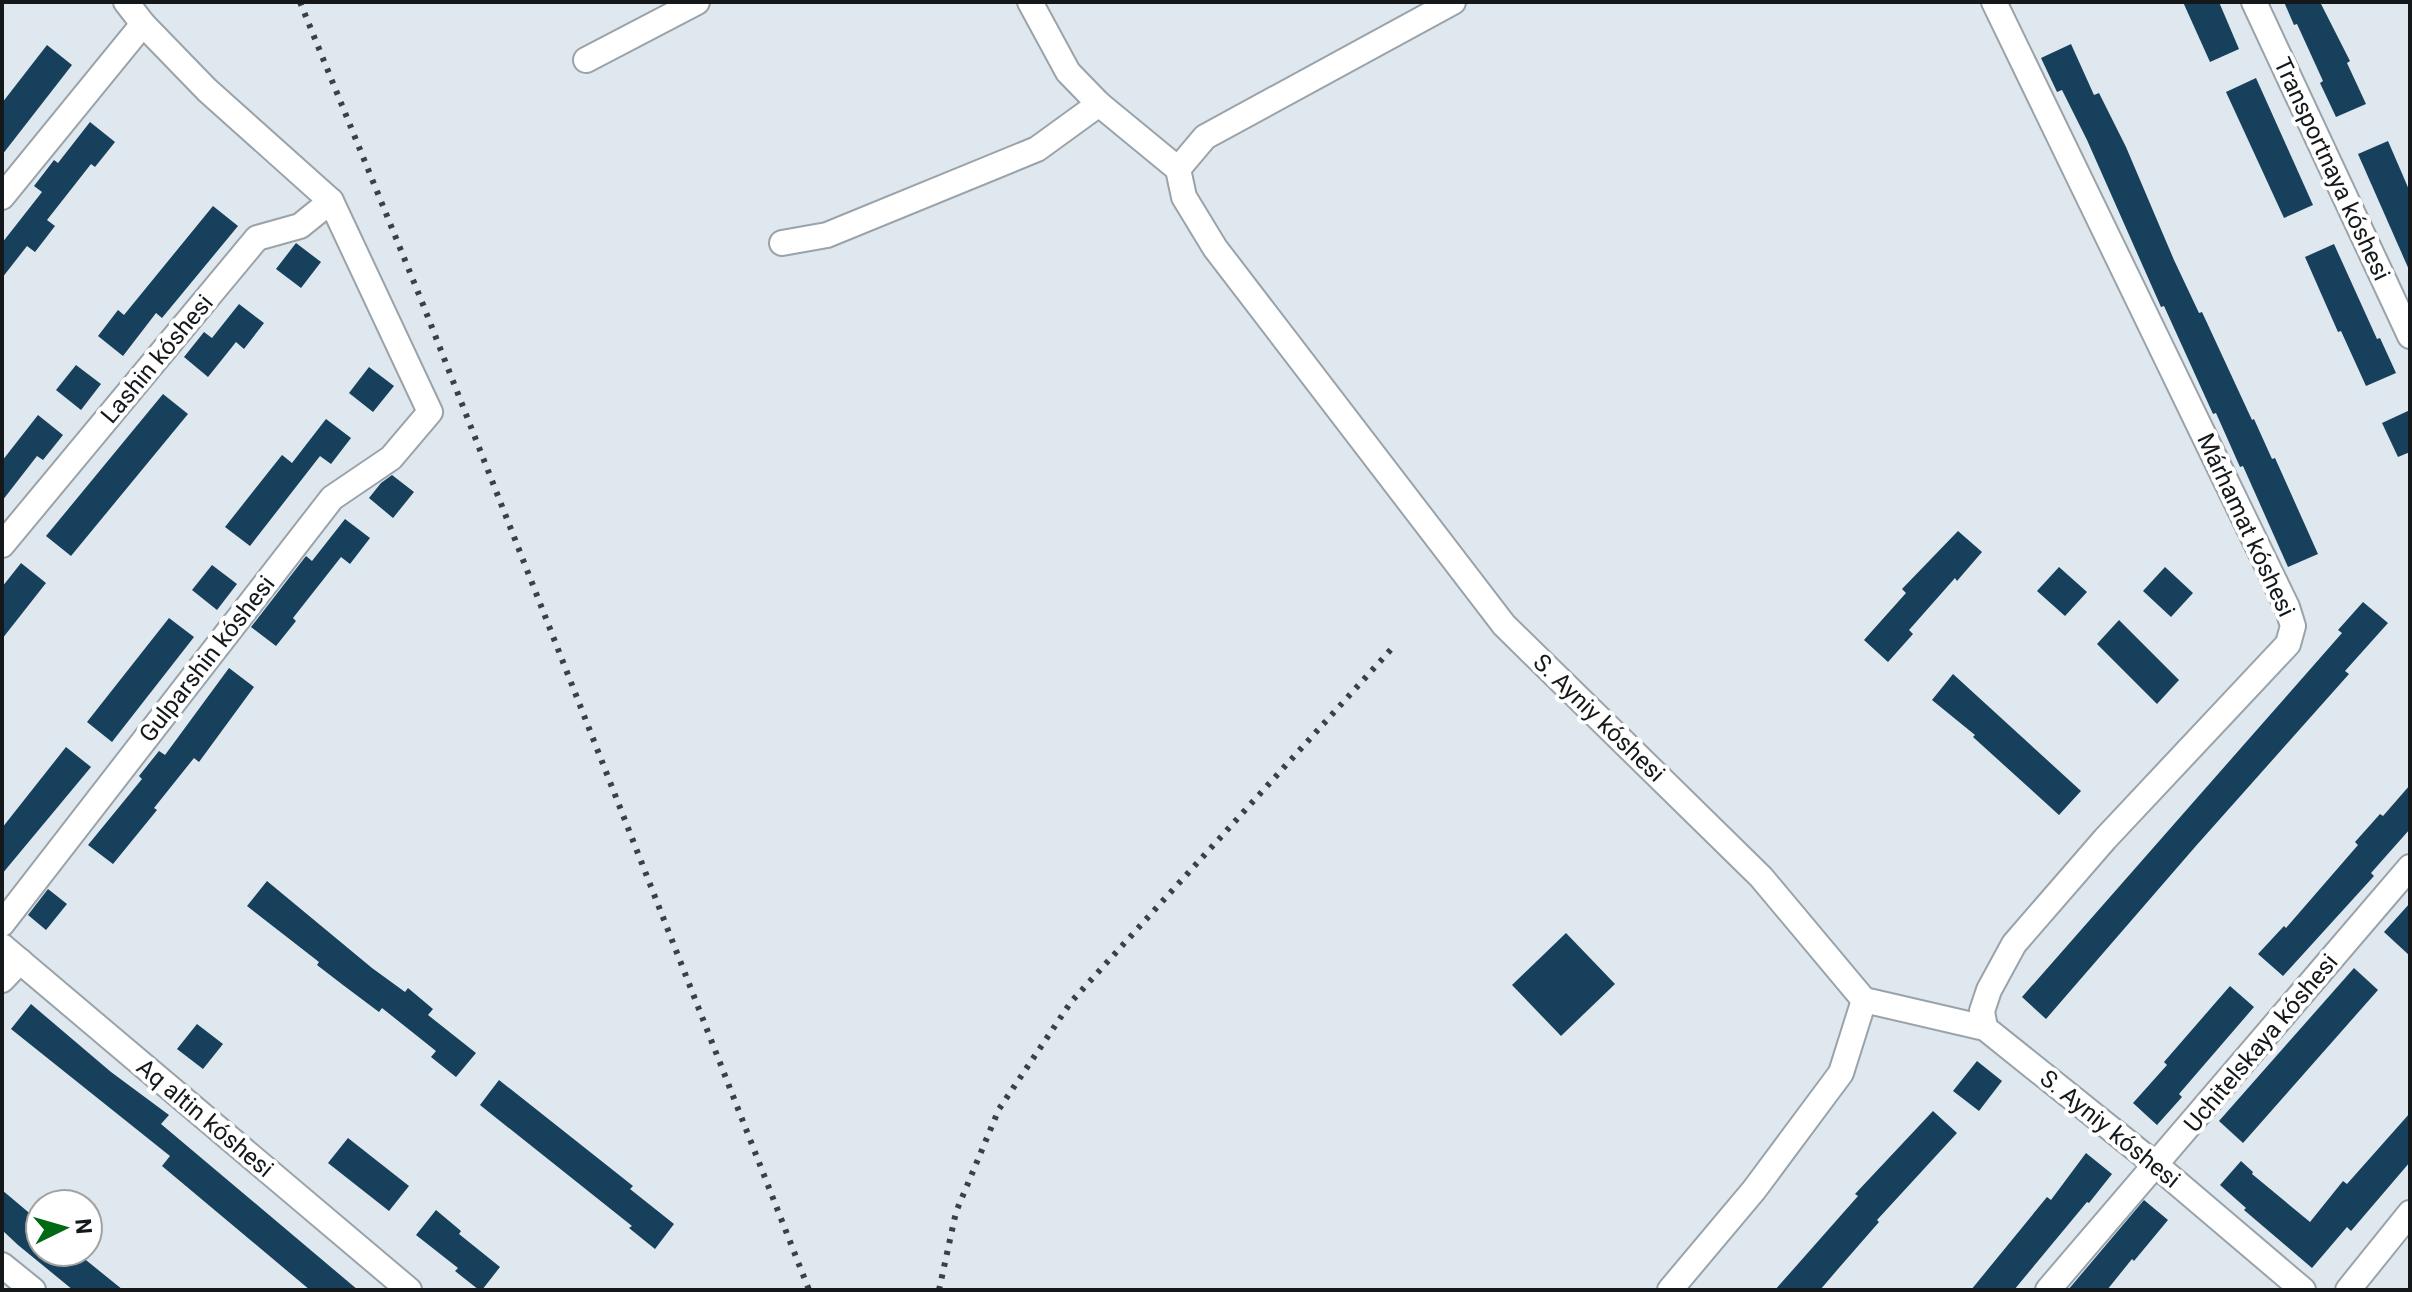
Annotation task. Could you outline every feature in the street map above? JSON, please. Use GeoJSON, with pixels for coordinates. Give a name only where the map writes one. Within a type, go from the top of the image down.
{"type":"FeatureCollection","features":[{"type":"Feature","properties":{"kind":"street"},"geometry":{"type":"LineString","coordinates":[[126,2],[207,90],[331,201]]}},
{"type":"Feature","properties":{"kind":"street"},"geometry":{"type":"LineString","coordinates":[[586,60],[697,2]]}},
{"type":"Feature","properties":{"kind":"street"},"geometry":{"type":"LineString","coordinates":[[1030,2],[1068,72],[1099,104],[1178,169],[1205,137],[1453,2]]}},
{"type":"Feature","properties":{"kind":"street","name":"Márhamat kóshesi"},"geometry":{"type":"LineString","coordinates":[[1985,1028],[1982,1011],[1989,990],[2014,944],[2105,839],[2288,644],[2293,626],[2287,607],[1994,2]]}},
{"type":"Feature","properties":{"kind":"street","name":"Transportnaya kóshesi"},"geometry":{"type":"LineString","coordinates":[[2254,2],[2410,336]]}},
{"type":"Feature","properties":{"kind":"street"},"geometry":{"type":"LineString","coordinates":[[2,197],[143,24]]}},
{"type":"Feature","properties":{"kind":"street"},"geometry":{"type":"LineString","coordinates":[[782,243],[827,235],[1037,149],[1099,104]]}},
{"type":"Feature","properties":{"kind":"street","name":"S. Ayniy kóshesi"},"geometry":{"type":"LineString","coordinates":[[1178,169],[1184,197],[1215,248],[1504,625],[1761,877],[1864,1000],[1985,1028],[2156,1165],[2303,1290]]}},
{"type":"Feature","properties":{"kind":"street","name":"Gulparshin kóshesi"},"geometry":{"type":"LineString","coordinates":[[2,924],[332,498],[391,458],[430,412],[331,201]]}},
{"type":"Feature","properties":{"kind":"street","name":"Lashin kóshesi"},"geometry":{"type":"LineString","coordinates":[[2,545],[257,238],[300,226],[331,201]]}},
{"type":"Feature","properties":{"kind":"street","name":"Uchitelskaya kóshesi"},"geometry":{"type":"LineString","coordinates":[[2048,1290],[2410,867]]}},
{"type":"Feature","properties":{"kind":"street"},"geometry":{"type":"LineString","coordinates":[[2,980],[11,953]]}},
{"type":"Feature","properties":{"kind":"street","name":"Aq altin kóshesi"},"geometry":{"type":"LineString","coordinates":[[11,953],[409,1290]]}},
{"type":"Feature","properties":{"kind":"street"},"geometry":{"type":"LineString","coordinates":[[1670,1290],[1754,1190],[1841,1073],[1864,1000]]}},
{"type":"Feature","properties":{"kind":"street"},"geometry":{"type":"LineString","coordinates":[[2348,1290],[2410,1213]]}},
{"type":"Feature","properties":{"kind":"street"},"geometry":{"type":"LineString","coordinates":[[2,1265],[33,1290]]}},
{"type":"Feature","properties":{"kind":"building"},"geometry":{"type":"Polygon","coordinates":[[[2183,2],[2219,2],[2239,49],[2210,62],[2183,2]]]}},
{"type":"Feature","properties":{"kind":"building"},"geometry":{"type":"Polygon","coordinates":[[[2284,2],[2320,2],[2350,61],[2347,63],[2366,104],[2336,117],[2320,83],[2323,81],[2284,2]]]}},
{"type":"Feature","properties":{"kind":"building"},"geometry":{"type":"Polygon","coordinates":[[[2071,44],[2094,95],[2099,93],[2126,147],[2199,313],[2202,312],[2272,459],[2275,458],[2318,554],[2288,567],[2243,466],[2240,467],[2216,413],[2213,414],[2164,306],[2161,307],[2087,140],[2062,90],[2057,92],[2041,58],[2071,44]]]}},
{"type":"Feature","properties":{"kind":"building"},"geometry":{"type":"Polygon","coordinates":[[[47,45],[72,65],[2,155],[2,103],[47,45]]]}},
{"type":"Feature","properties":{"kind":"building"},"geometry":{"type":"Polygon","coordinates":[[[2256,78],[2313,205],[2284,218],[2226,92],[2256,78]]]}},
{"type":"Feature","properties":{"kind":"building"},"geometry":{"type":"Polygon","coordinates":[[[90,122],[115,142],[95,167],[91,164],[47,220],[55,226],[35,252],[27,246],[2,278],[2,243],[42,192],[34,186],[54,160],[58,163],[90,122]]]}},
{"type":"Feature","properties":{"kind":"building"},"geometry":{"type":"Polygon","coordinates":[[[2388,141],[2410,192],[2410,272],[2358,154],[2388,141]]]}},
{"type":"Feature","properties":{"kind":"building"},"geometry":{"type":"Polygon","coordinates":[[[213,206],[238,226],[162,318],[156,313],[123,356],[98,336],[118,310],[124,315],[213,206]]]}},
{"type":"Feature","properties":{"kind":"building"},"geometry":{"type":"Polygon","coordinates":[[[296,243],[321,262],[301,288],[276,269],[296,243]]]}},
{"type":"Feature","properties":{"kind":"building"},"geometry":{"type":"Polygon","coordinates":[[[2334,244],[2396,373],[2366,386],[2305,257],[2334,244]]]}},
{"type":"Feature","properties":{"kind":"building"},"geometry":{"type":"Polygon","coordinates":[[[239,304],[264,323],[244,349],[236,342],[208,377],[184,357],[204,332],[212,338],[239,304]]]}},
{"type":"Feature","properties":{"kind":"building"},"geometry":{"type":"Polygon","coordinates":[[[76,365],[101,384],[81,410],[56,390],[76,365]]]}},
{"type":"Feature","properties":{"kind":"building"},"geometry":{"type":"Polygon","coordinates":[[[369,367],[394,386],[373,412],[349,393],[369,367]]]}},
{"type":"Feature","properties":{"kind":"building"},"geometry":{"type":"Polygon","coordinates":[[[163,394],[188,414],[71,556],[46,536],[163,394]]]}},
{"type":"Feature","properties":{"kind":"building"},"geometry":{"type":"Polygon","coordinates":[[[2410,410],[2410,452],[2398,457],[2382,423],[2410,410]]]}},
{"type":"Feature","properties":{"kind":"building"},"geometry":{"type":"Polygon","coordinates":[[[38,415],[63,435],[43,460],[37,456],[2,501],[2,461],[38,415]]]}},
{"type":"Feature","properties":{"kind":"building"},"geometry":{"type":"Polygon","coordinates":[[[326,419],[351,438],[331,464],[320,456],[250,546],[225,527],[282,455],[292,463],[326,419]]]}},
{"type":"Feature","properties":{"kind":"building"},"geometry":{"type":"Polygon","coordinates":[[[392,475],[414,492],[393,518],[369,498],[392,475]]]}},
{"type":"Feature","properties":{"kind":"building"},"geometry":{"type":"Polygon","coordinates":[[[345,519],[370,538],[350,564],[341,557],[293,618],[296,621],[276,646],[251,627],[306,556],[312,561],[345,519]]]}},
{"type":"Feature","properties":{"kind":"building"},"geometry":{"type":"Polygon","coordinates":[[[1958,531],[1982,552],[1909,630],[1913,634],[1888,662],[1864,640],[1906,593],[1902,589],[1958,531]]]}},
{"type":"Feature","properties":{"kind":"building"},"geometry":{"type":"Polygon","coordinates":[[[21,563],[46,583],[2,639],[2,587],[21,563]]]}},
{"type":"Feature","properties":{"kind":"building"},"geometry":{"type":"Polygon","coordinates":[[[212,565],[237,584],[217,610],[192,590],[212,565]]]}},
{"type":"Feature","properties":{"kind":"building"},"geometry":{"type":"Polygon","coordinates":[[[2059,567],[2087,592],[2065,616],[2037,591],[2059,567]]]}},
{"type":"Feature","properties":{"kind":"building"},"geometry":{"type":"Polygon","coordinates":[[[2165,567],[2193,593],[2171,617],[2143,591],[2165,567]]]}},
{"type":"Feature","properties":{"kind":"building"},"geometry":{"type":"Polygon","coordinates":[[[2363,602],[2388,623],[2345,671],[2349,674],[2046,1019],[2022,997],[2342,633],[2338,630],[2363,602]]]}},
{"type":"Feature","properties":{"kind":"building"},"geometry":{"type":"Polygon","coordinates":[[[169,618],[194,637],[112,742],[87,722],[169,618]]]}},
{"type":"Feature","properties":{"kind":"building"},"geometry":{"type":"Polygon","coordinates":[[[2119,620],[2179,680],[2157,704],[2097,644],[2119,620]]]}},
{"type":"Feature","properties":{"kind":"building"},"geometry":{"type":"Polygon","coordinates":[[[229,668],[254,687],[199,762],[194,758],[113,864],[88,845],[142,779],[139,776],[159,751],[165,755],[229,668]]]}},
{"type":"Feature","properties":{"kind":"building"},"geometry":{"type":"Polygon","coordinates":[[[1953,674],[2081,791],[2059,815],[1973,737],[1975,735],[1932,700],[1953,674]]]}},
{"type":"Feature","properties":{"kind":"building"},"geometry":{"type":"Polygon","coordinates":[[[66,747],[91,767],[2,874],[2,828],[66,747]]]}},
{"type":"Feature","properties":{"kind":"building"},"geometry":{"type":"Polygon","coordinates":[[[2410,785],[2410,829],[2371,873],[2374,876],[2283,976],[2258,954],[2284,926],[2286,928],[2358,845],[2355,842],[2410,785]]]}},
{"type":"Feature","properties":{"kind":"building"},"geometry":{"type":"Polygon","coordinates":[[[267,881],[372,968],[405,992],[408,988],[433,1009],[428,1015],[476,1053],[456,1077],[431,1057],[436,1051],[382,1008],[379,1012],[343,985],[317,965],[319,962],[247,906],[267,881]]]}},
{"type":"Feature","properties":{"kind":"building"},"geometry":{"type":"Polygon","coordinates":[[[48,889],[67,904],[46,930],[28,915],[48,889]]]}},
{"type":"Feature","properties":{"kind":"building"},"geometry":{"type":"Polygon","coordinates":[[[2410,903],[2410,956],[2384,932],[2410,903]]]}},
{"type":"Feature","properties":{"kind":"building"},"geometry":{"type":"Polygon","coordinates":[[[1566,933],[1615,984],[1561,1036],[1512,985],[1566,933]]]}},
{"type":"Feature","properties":{"kind":"building"},"geometry":{"type":"Polygon","coordinates":[[[2354,968],[2378,990],[2243,1143],[2219,1121],[2354,968]]]}},
{"type":"Feature","properties":{"kind":"building"},"geometry":{"type":"Polygon","coordinates":[[[2230,986],[2254,1007],[2179,1094],[2182,1097],[2157,1125],[2133,1103],[2230,986]]]}},
{"type":"Feature","properties":{"kind":"building"},"geometry":{"type":"Polygon","coordinates":[[[31,1004],[111,1072],[169,1115],[161,1124],[358,1290],[310,1290],[162,1166],[170,1156],[11,1029],[31,1004]]]}},
{"type":"Feature","properties":{"kind":"building"},"geometry":{"type":"Polygon","coordinates":[[[197,1024],[223,1044],[203,1069],[177,1049],[197,1024]]]}},
{"type":"Feature","properties":{"kind":"building"},"geometry":{"type":"Polygon","coordinates":[[[1977,1061],[2002,1081],[1979,1111],[1953,1091],[1977,1061]]]}},
{"type":"Feature","properties":{"kind":"building"},"geometry":{"type":"Polygon","coordinates":[[[499,1080],[633,1186],[630,1189],[674,1224],[655,1249],[629,1228],[632,1226],[480,1105],[499,1080]]]}},
{"type":"Feature","properties":{"kind":"building"},"geometry":{"type":"Polygon","coordinates":[[[1933,1111],[1957,1133],[1877,1220],[1879,1222],[1820,1290],[1775,1290],[1858,1196],[1855,1194],[1933,1111]]]}},
{"type":"Feature","properties":{"kind":"building"},"geometry":{"type":"Polygon","coordinates":[[[2410,1113],[2410,1162],[2351,1231],[2347,1227],[2312,1268],[2244,1210],[2246,1208],[2220,1185],[2241,1161],[2252,1174],[2310,1222],[2343,1181],[2347,1184],[2410,1113]]]}},
{"type":"Feature","properties":{"kind":"building"},"geometry":{"type":"Polygon","coordinates":[[[348,1138],[409,1186],[389,1211],[328,1163],[348,1138]]]}},
{"type":"Feature","properties":{"kind":"building"},"geometry":{"type":"Polygon","coordinates":[[[2086,1153],[2112,1174],[2089,1203],[2014,1290],[1971,1290],[2047,1197],[2051,1200],[2086,1153]]]}},
{"type":"Feature","properties":{"kind":"building"},"geometry":{"type":"Polygon","coordinates":[[[2,1190],[24,1209],[24,1250],[2,1230],[2,1190]]]}},
{"type":"Feature","properties":{"kind":"building"},"geometry":{"type":"Polygon","coordinates":[[[2144,1200],[2168,1220],[2134,1261],[2132,1259],[2107,1290],[2068,1290],[2144,1200]]]}},
{"type":"Feature","properties":{"kind":"building"},"geometry":{"type":"Polygon","coordinates":[[[436,1210],[461,1231],[459,1234],[500,1267],[482,1290],[455,1271],[458,1268],[416,1235],[436,1210]]]}},
{"type":"Feature","properties":{"kind":"building"},"geometry":{"type":"Polygon","coordinates":[[[46,1268],[96,1268],[123,1290],[73,1290],[46,1268]]]}},
{"type":"Feature","properties":{"kind":"railway"},"geometry":{"type":"LineString","coordinates":[[300,2],[422,302],[809,1290]]}},
{"type":"Feature","properties":{"kind":"railway"},"geometry":{"type":"LineString","coordinates":[[939,1290],[956,1212],[999,1109],[1071,1002],[1395,645]]}}]}
